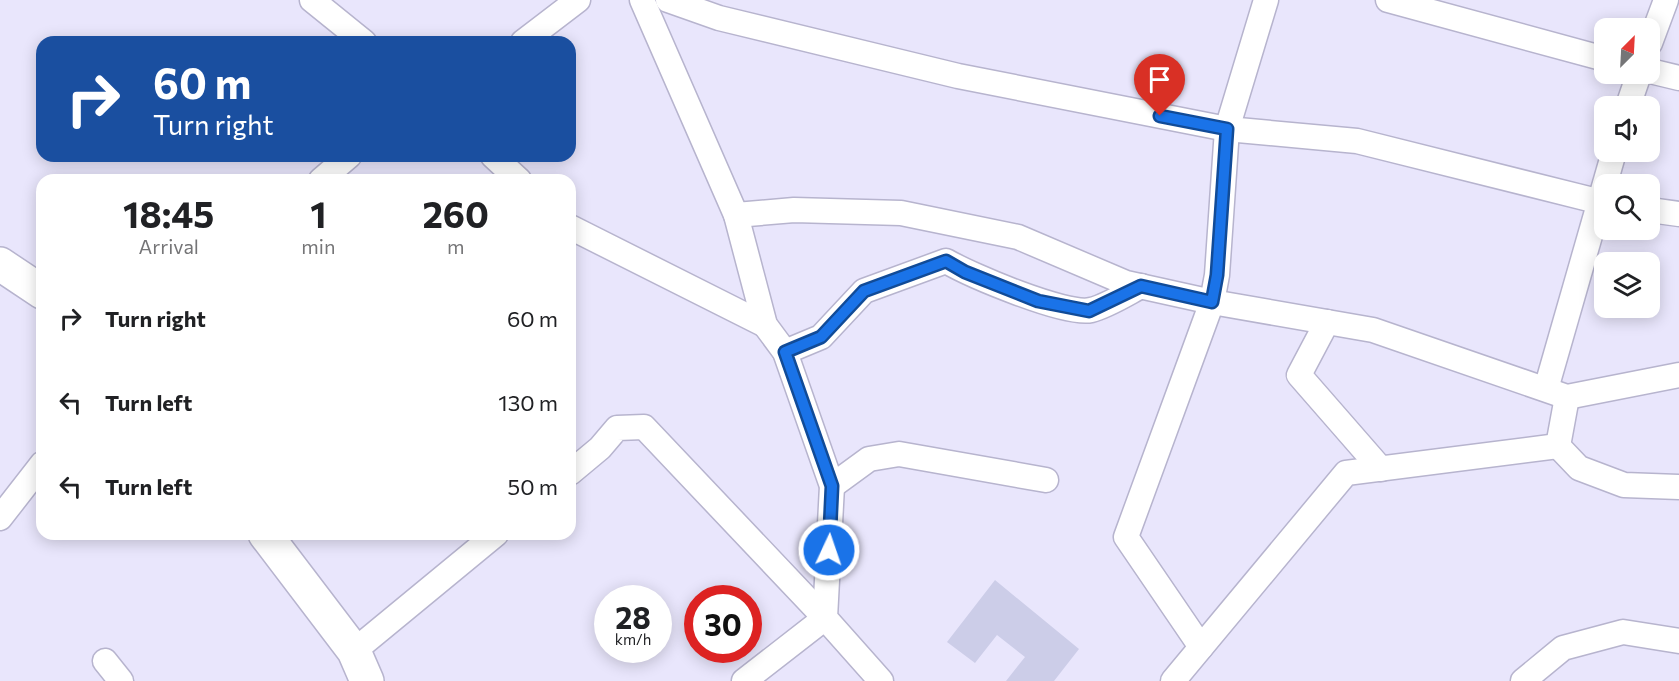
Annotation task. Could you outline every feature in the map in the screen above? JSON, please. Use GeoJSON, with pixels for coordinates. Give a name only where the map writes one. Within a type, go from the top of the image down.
{"type":"FeatureCollection","features":[{"type":"Feature","properties":{"kind":"street"},"geometry":{"type":"LineString","coordinates":[[312,0],[357,36]]}},
{"type":"Feature","properties":{"kind":"street"},"geometry":{"type":"LineString","coordinates":[[531,36],[578,0]]}},
{"type":"Feature","properties":{"kind":"street"},"geometry":{"type":"LineString","coordinates":[[642,0],[736,215],[765,325],[785,352],[832,486],[825,618],[744,681]]}},
{"type":"Feature","properties":{"kind":"street"},"geometry":{"type":"LineString","coordinates":[[668,0],[719,18],[958,76],[1227,129],[1357,141],[1594,200]]}},
{"type":"Feature","properties":{"kind":"street"},"geometry":{"type":"LineString","coordinates":[[1201,647],[1126,537],[1212,302],[1217,275],[1227,129],[1266,0]]}},
{"type":"Feature","properties":{"kind":"street"},"geometry":{"type":"LineString","coordinates":[[1388,0],[1594,56]]}},
{"type":"Feature","properties":{"kind":"street"},"geometry":{"type":"LineString","coordinates":[[1659,18],[1666,0]]}},
{"type":"Feature","properties":{"kind":"street"},"geometry":{"type":"LineString","coordinates":[[1660,73],[1679,78]]}},
{"type":"Feature","properties":{"kind":"street"},"geometry":{"type":"LineString","coordinates":[[328,174],[342,162]]}},
{"type":"Feature","properties":{"kind":"street"},"geometry":{"type":"LineString","coordinates":[[500,162],[512,174]]}},
{"type":"Feature","properties":{"kind":"street"},"geometry":{"type":"LineString","coordinates":[[736,215],[794,210],[901,213],[1018,237],[1126,283],[1212,302],[1373,330],[1556,393],[1679,375]]}},
{"type":"Feature","properties":{"kind":"street"},"geometry":{"type":"LineString","coordinates":[[1660,211],[1679,214]]}},
{"type":"Feature","properties":{"kind":"street"},"geometry":{"type":"LineString","coordinates":[[576,229],[765,325]]}},
{"type":"Feature","properties":{"kind":"street"},"geometry":{"type":"LineString","coordinates":[[1594,232],[1556,393],[1557,446],[1579,468],[1624,485],[1679,487]]}},
{"type":"Feature","properties":{"kind":"street"},"geometry":{"type":"LineString","coordinates":[[785,352],[821,337],[864,291],[946,261],[965,272],[1038,301],[1089,311],[1141,286]]}},
{"type":"Feature","properties":{"kind":"street"},"geometry":{"type":"LineString","coordinates":[[0,264],[36,288]]}},
{"type":"Feature","properties":{"kind":"street"},"geometry":{"type":"LineString","coordinates":[[1327,322],[1299,375],[1381,469]]}},
{"type":"Feature","properties":{"kind":"street"},"geometry":{"type":"LineString","coordinates":[[576,468],[600,448],[617,428],[644,427],[825,618],[881,681]]}},
{"type":"Feature","properties":{"kind":"street"},"geometry":{"type":"LineString","coordinates":[[1173,681],[1346,473],[1557,446]]}},
{"type":"Feature","properties":{"kind":"street"},"geometry":{"type":"LineString","coordinates":[[832,486],[869,459],[899,454],[1046,480]]}},
{"type":"Feature","properties":{"kind":"street"},"geometry":{"type":"LineString","coordinates":[[0,518],[36,472]]}},
{"type":"Feature","properties":{"kind":"street"},"geometry":{"type":"LineString","coordinates":[[270,540],[354,651],[366,681]]}},
{"type":"Feature","properties":{"kind":"street"},"geometry":{"type":"LineString","coordinates":[[354,651],[489,540]]}},
{"type":"Feature","properties":{"kind":"street"},"geometry":{"type":"LineString","coordinates":[[1523,681],[1563,648],[1623,632],[1679,641]]}},
{"type":"Feature","properties":{"kind":"street"},"geometry":{"type":"LineString","coordinates":[[105,661],[121,681]]}},
{"type":"Feature","properties":{"kind":"building"},"geometry":{"type":"Polygon","coordinates":[[[995,580],[1079,649],[1054,681],[1006,681],[1025,657],[997,635],[975,663],[947,642],[995,580]]]}},
{"type":"Feature","properties":{"kind":"route"},"geometry":{"type":"LineString","coordinates":[[829,550],[832,486],[785,352],[821,337],[864,291],[946,261],[965,272],[1038,301],[1089,311],[1141,286],[1212,302],[1217,275],[1227,129],[1160,116]]}}]}
